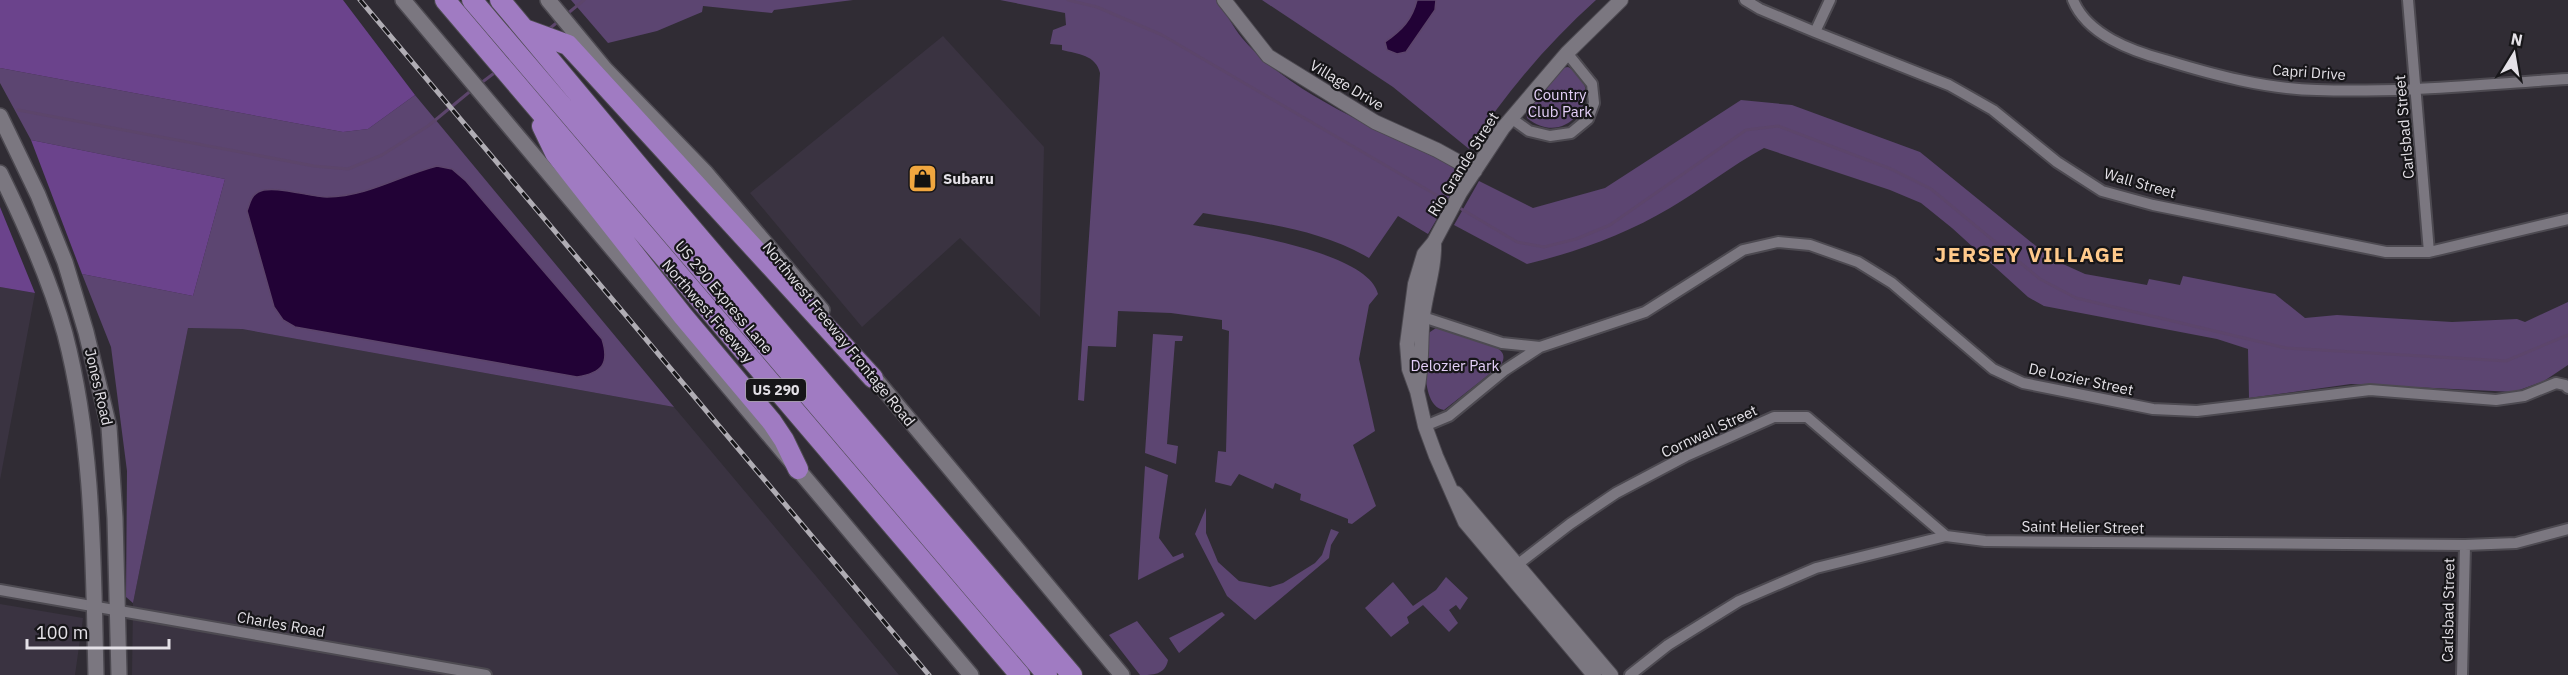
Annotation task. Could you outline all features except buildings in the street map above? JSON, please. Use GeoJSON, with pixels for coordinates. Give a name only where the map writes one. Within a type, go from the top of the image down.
{"type":"FeatureCollection","features":[{"type":"Feature","properties":{"kind":"highway","name":"Northwest Freeway"},"geometry":{"type":"LineString","coordinates":[[445,0],[1020,675]]}},
{"type":"Feature","properties":{"kind":"highway","name":"US 290 Express Lane"},"geometry":{"type":"LineString","coordinates":[[472,0],[1047,675]]}},
{"type":"Feature","properties":{"kind":"highway","name":"US 290"},"geometry":{"type":"LineString","coordinates":[[500,0],[1072,675]]}},
{"type":"Feature","properties":{"kind":"highway"},"geometry":{"type":"LineString","coordinates":[[520,24],[568,45],[873,378]]}},
{"type":"Feature","properties":{"kind":"highway"},"geometry":{"type":"LineString","coordinates":[[533,104],[555,153],[683,316],[772,422],[798,469]]}},
{"type":"Feature","properties":{"kind":"main road"},"geometry":{"type":"LineString","coordinates":[[403,0],[970,675]]}},
{"type":"Feature","properties":{"kind":"main road","name":"Northwest Freeway Frontage Road"},"geometry":{"type":"LineString","coordinates":[[548,0],[605,69],[720,189],[849,341],[873,378],[1122,675]]}},
{"type":"Feature","properties":{"kind":"main road","name":"Jones Road"},"geometry":{"type":"LineString","coordinates":[[0,116],[38,195],[65,262],[86,332],[109,427],[116,518],[120,675]]}},
{"type":"Feature","properties":{"kind":"main road","name":"Jones Road"},"geometry":{"type":"LineString","coordinates":[[0,173],[43,274],[64,334],[82,428],[92,513],[96,675]]}},
{"type":"Feature","properties":{"kind":"street","name":"Village Drive"},"geometry":{"type":"LineString","coordinates":[[1224,0],[1268,56],[1375,122],[1437,150],[1475,171]]}},
{"type":"Feature","properties":{"kind":"street","name":"Rio Grande Street"},"geometry":{"type":"LineString","coordinates":[[1611,675],[1513,569],[1465,522],[1425,426],[1417,391],[1422,368],[1416,315],[1435,258],[1434,242],[1460,193],[1511,118],[1567,53],[1621,0]]}},
{"type":"Feature","properties":{"kind":"street","name":"Wall Street"},"geometry":{"type":"LineString","coordinates":[[1745,0],[1760,9],[1958,90],[1993,110],[2057,162],[2102,191],[2153,205],[2386,252],[2429,252],[2568,219]]}},
{"type":"Feature","properties":{"kind":"street"},"geometry":{"type":"LineString","coordinates":[[1815,32],[1830,0]]}},
{"type":"Feature","properties":{"kind":"street","name":"Capri Drive"},"geometry":{"type":"LineString","coordinates":[[2073,0],[2076,7],[2104,36],[2138,52],[2250,82],[2316,90],[2416,89],[2568,79]]}},
{"type":"Feature","properties":{"kind":"street","name":"Carlsbad Street"},"geometry":{"type":"LineString","coordinates":[[2408,0],[2429,252]]}},
{"type":"Feature","properties":{"kind":"street"},"geometry":{"type":"LineString","coordinates":[[1511,118],[1529,131],[1550,136],[1571,133],[1588,119],[1594,103],[1592,84],[1567,53]]}},
{"type":"Feature","properties":{"kind":"street","name":"De Lozier Street"},"geometry":{"type":"LineString","coordinates":[[1425,426],[1449,416],[1504,370],[1540,347],[1645,312],[1743,250],[1778,242],[1810,245],[1858,262],[1892,283],[1993,369],[2023,383],[2153,409],[2197,411],[2370,390],[2496,400],[2524,396],[2556,383],[2565,384],[2568,388]]}},
{"type":"Feature","properties":{"kind":"street","name":"De Lozier Street"},"geometry":{"type":"LineString","coordinates":[[1416,315],[1502,343],[1540,347]]}},
{"type":"Feature","properties":{"kind":"street","name":"Cornwall Street"},"geometry":{"type":"LineString","coordinates":[[1513,569],[1569,524],[1616,493],[1686,456],[1774,417],[1807,417],[1946,536]]}},
{"type":"Feature","properties":{"kind":"street","name":"Saint Helier Street"},"geometry":{"type":"LineString","coordinates":[[1630,675],[1668,645],[1739,601],[1816,568],[1946,536],[1985,541],[2464,545],[2516,543],[2568,530]]}},
{"type":"Feature","properties":{"kind":"street","name":"Carlsbad Street"},"geometry":{"type":"LineString","coordinates":[[2462,675],[2464,545]]}},
{"type":"Feature","properties":{"kind":"street","name":"Rio Grande Street"},"geometry":{"type":"LineString","coordinates":[[1513,569],[1594,675]]}},
{"type":"Feature","properties":{"kind":"street","name":"Charles Road"},"geometry":{"type":"LineString","coordinates":[[0,590],[486,675]]}},
{"type":"Feature","properties":{"kind":"shaded area"},"geometry":{"type":"Polygon","coordinates":[[[0,0],[343,0],[415,95],[368,129],[343,132],[0,68],[0,0]]]}},
{"type":"Feature","properties":{"kind":"shaded area"},"geometry":{"type":"Polygon","coordinates":[[[1417,0],[1436,0],[1435,10],[1406,52],[1397,54],[1387,50],[1385,42],[1406,24],[1417,0]]]}},
{"type":"Feature","properties":{"kind":"shaded area"},"geometry":{"type":"Polygon","coordinates":[[[943,36],[1044,147],[1040,317],[960,238],[862,327],[750,193],[943,36]]]}},
{"type":"Feature","properties":{"kind":"shaded area"},"geometry":{"type":"Polygon","coordinates":[[[31,140],[225,179],[193,296],[82,274],[31,140]]]}},
{"type":"Feature","properties":{"kind":"shaded area"},"geometry":{"type":"Polygon","coordinates":[[[437,166],[452,169],[466,181],[602,339],[605,355],[602,366],[598,370],[577,377],[295,327],[283,320],[274,307],[247,211],[251,200],[258,192],[272,189],[327,197],[342,196],[437,166]]]}},
{"type":"Feature","properties":{"kind":"shaded area"},"geometry":{"type":"Polygon","coordinates":[[[0,207],[35,293],[0,287],[0,207]]]}},
{"type":"Feature","properties":{"kind":"shaded area"},"geometry":{"type":"Polygon","coordinates":[[[0,287],[35,293],[0,480],[0,287]]]}},
{"type":"Feature","properties":{"kind":"shaded area"},"geometry":{"type":"Polygon","coordinates":[[[188,328],[242,329],[674,407],[899,675],[132,675],[133,603],[188,328]]]}},
{"type":"Feature","properties":{"kind":"shaded area"},"geometry":{"type":"Polygon","coordinates":[[[0,604],[83,618],[75,675],[0,675],[0,604]]]}},
{"type":"Feature","properties":{"kind":"green space"},"geometry":{"type":"Polygon","coordinates":[[[571,0],[853,0],[774,10],[772,13],[703,6],[702,12],[657,31],[608,43],[571,0]]]}},
{"type":"Feature","properties":{"kind":"green space"},"geometry":{"type":"Polygon","coordinates":[[[1000,0],[1218,0],[1242,38],[1263,60],[1288,79],[1343,112],[1456,168],[1460,174],[1459,181],[1428,234],[1398,216],[1369,258],[1350,248],[1309,233],[1267,224],[1203,213],[1193,225],[1266,239],[1325,255],[1350,266],[1369,279],[1378,294],[1369,305],[1359,359],[1375,431],[1353,445],[1376,506],[1352,524],[1348,523],[1348,519],[1300,500],[1301,494],[1275,483],[1273,489],[1239,474],[1231,486],[1215,482],[1218,451],[1226,452],[1229,331],[1222,329],[1222,320],[1171,313],[1118,311],[1116,347],[1088,346],[1084,401],[1078,400],[1100,73],[1095,62],[1090,59],[1062,50],[1062,45],[1050,44],[1053,30],[1066,25],[1065,13],[1000,0]]]}},
{"type":"Feature","properties":{"kind":"green space"},"geometry":{"type":"Polygon","coordinates":[[[1262,0],[1596,0],[1528,70],[1469,149],[1393,87],[1262,0]]]}},
{"type":"Feature","properties":{"kind":"green space","name":"Country Club Park"},"geometry":{"type":"Polygon","coordinates":[[[1568,67],[1580,76],[1585,87],[1585,100],[1579,112],[1570,122],[1558,127],[1543,127],[1527,118],[1526,110],[1562,68],[1568,67]]]}},
{"type":"Feature","properties":{"kind":"green space"},"geometry":{"type":"Polygon","coordinates":[[[0,68],[343,132],[368,129],[415,95],[674,407],[242,329],[188,328],[133,603],[126,597],[127,471],[111,347],[82,274],[193,296],[225,179],[31,140],[0,83],[0,68]]]}},
{"type":"Feature","properties":{"kind":"green space"},"geometry":{"type":"Polygon","coordinates":[[[1741,100],[1792,105],[1920,152],[2052,259],[2085,274],[2147,285],[2149,279],[2180,285],[2183,276],[2275,294],[2305,318],[2337,315],[2452,322],[2517,319],[2525,322],[2568,302],[2568,365],[2544,381],[2514,392],[2351,384],[2249,398],[2248,349],[2217,339],[2044,306],[2028,297],[1921,203],[1890,190],[1764,148],[1670,208],[1636,226],[1583,248],[1527,264],[1454,225],[1479,181],[1533,208],[1605,188],[1741,100]]]}},
{"type":"Feature","properties":{"kind":"green space","name":"Delozier Park"},"geometry":{"type":"Polygon","coordinates":[[[1436,328],[1495,347],[1502,352],[1503,356],[1501,365],[1444,410],[1436,406],[1431,399],[1426,378],[1427,334],[1436,328]]]}},
{"type":"Feature","properties":{"kind":"green space"},"geometry":{"type":"Polygon","coordinates":[[[1153,334],[1183,336],[1182,341],[1175,341],[1167,444],[1178,446],[1176,464],[1145,453],[1153,334]]]}},
{"type":"Feature","properties":{"kind":"green space"},"geometry":{"type":"Polygon","coordinates":[[[1145,466],[1168,475],[1159,538],[1173,557],[1183,553],[1184,557],[1138,580],[1145,466]]]}},
{"type":"Feature","properties":{"kind":"green space"},"geometry":{"type":"Polygon","coordinates":[[[1206,508],[1206,533],[1218,562],[1239,581],[1270,587],[1283,583],[1315,563],[1322,555],[1331,529],[1339,532],[1331,545],[1329,558],[1255,620],[1227,596],[1195,534],[1206,508]]]}},
{"type":"Feature","properties":{"kind":"green space"},"geometry":{"type":"Polygon","coordinates":[[[1446,577],[1468,598],[1460,610],[1456,605],[1449,610],[1458,623],[1449,632],[1423,605],[1407,617],[1409,623],[1391,637],[1365,608],[1393,582],[1413,606],[1436,590],[1446,577]]]}},
{"type":"Feature","properties":{"kind":"green space"},"geometry":{"type":"Polygon","coordinates":[[[1222,612],[1225,615],[1179,653],[1169,638],[1222,612]]]}},
{"type":"Feature","properties":{"kind":"green space"},"geometry":{"type":"Polygon","coordinates":[[[1137,621],[1168,660],[1164,669],[1158,673],[1140,675],[1109,635],[1137,621]]]}},
{"type":"Feature","properties":{"kind":"waterway"},"geometry":{"type":"LineString","coordinates":[[567,14],[584,0]]}},
{"type":"Feature","properties":{"kind":"waterway"},"geometry":{"type":"LineString","coordinates":[[1068,0],[1097,7],[1162,35],[1450,203]]}},
{"type":"Feature","properties":{"kind":"waterway"},"geometry":{"type":"LineString","coordinates":[[549,29],[560,20]]}},
{"type":"Feature","properties":{"kind":"waterway"},"geometry":{"type":"LineString","coordinates":[[481,83],[497,71]]}},
{"type":"Feature","properties":{"kind":"waterway"},"geometry":{"type":"LineString","coordinates":[[18,110],[314,166],[348,169],[382,155],[428,126],[473,89]]}},
{"type":"Feature","properties":{"kind":"waterway"},"geometry":{"type":"LineString","coordinates":[[1458,207],[1517,242],[1544,247],[1576,239],[1610,225],[1746,130],[1778,126],[1891,169],[1931,189],[2040,279],[2076,298],[2286,348],[2506,361],[2568,335]]}},
{"type":"Feature","properties":{"kind":"railway"},"geometry":{"type":"LineString","coordinates":[[360,0],[929,675]]}},
{"type":"Feature","properties":{"kind":"place","name":"Subaru"},"geometry":{"type":"Point","coordinates":[922,178]}},
{"type":"Feature","properties":{"kind":"district","name":"JERSEY VILLAGE"},"geometry":{"type":"Point","coordinates":[2030,254]}}]}
